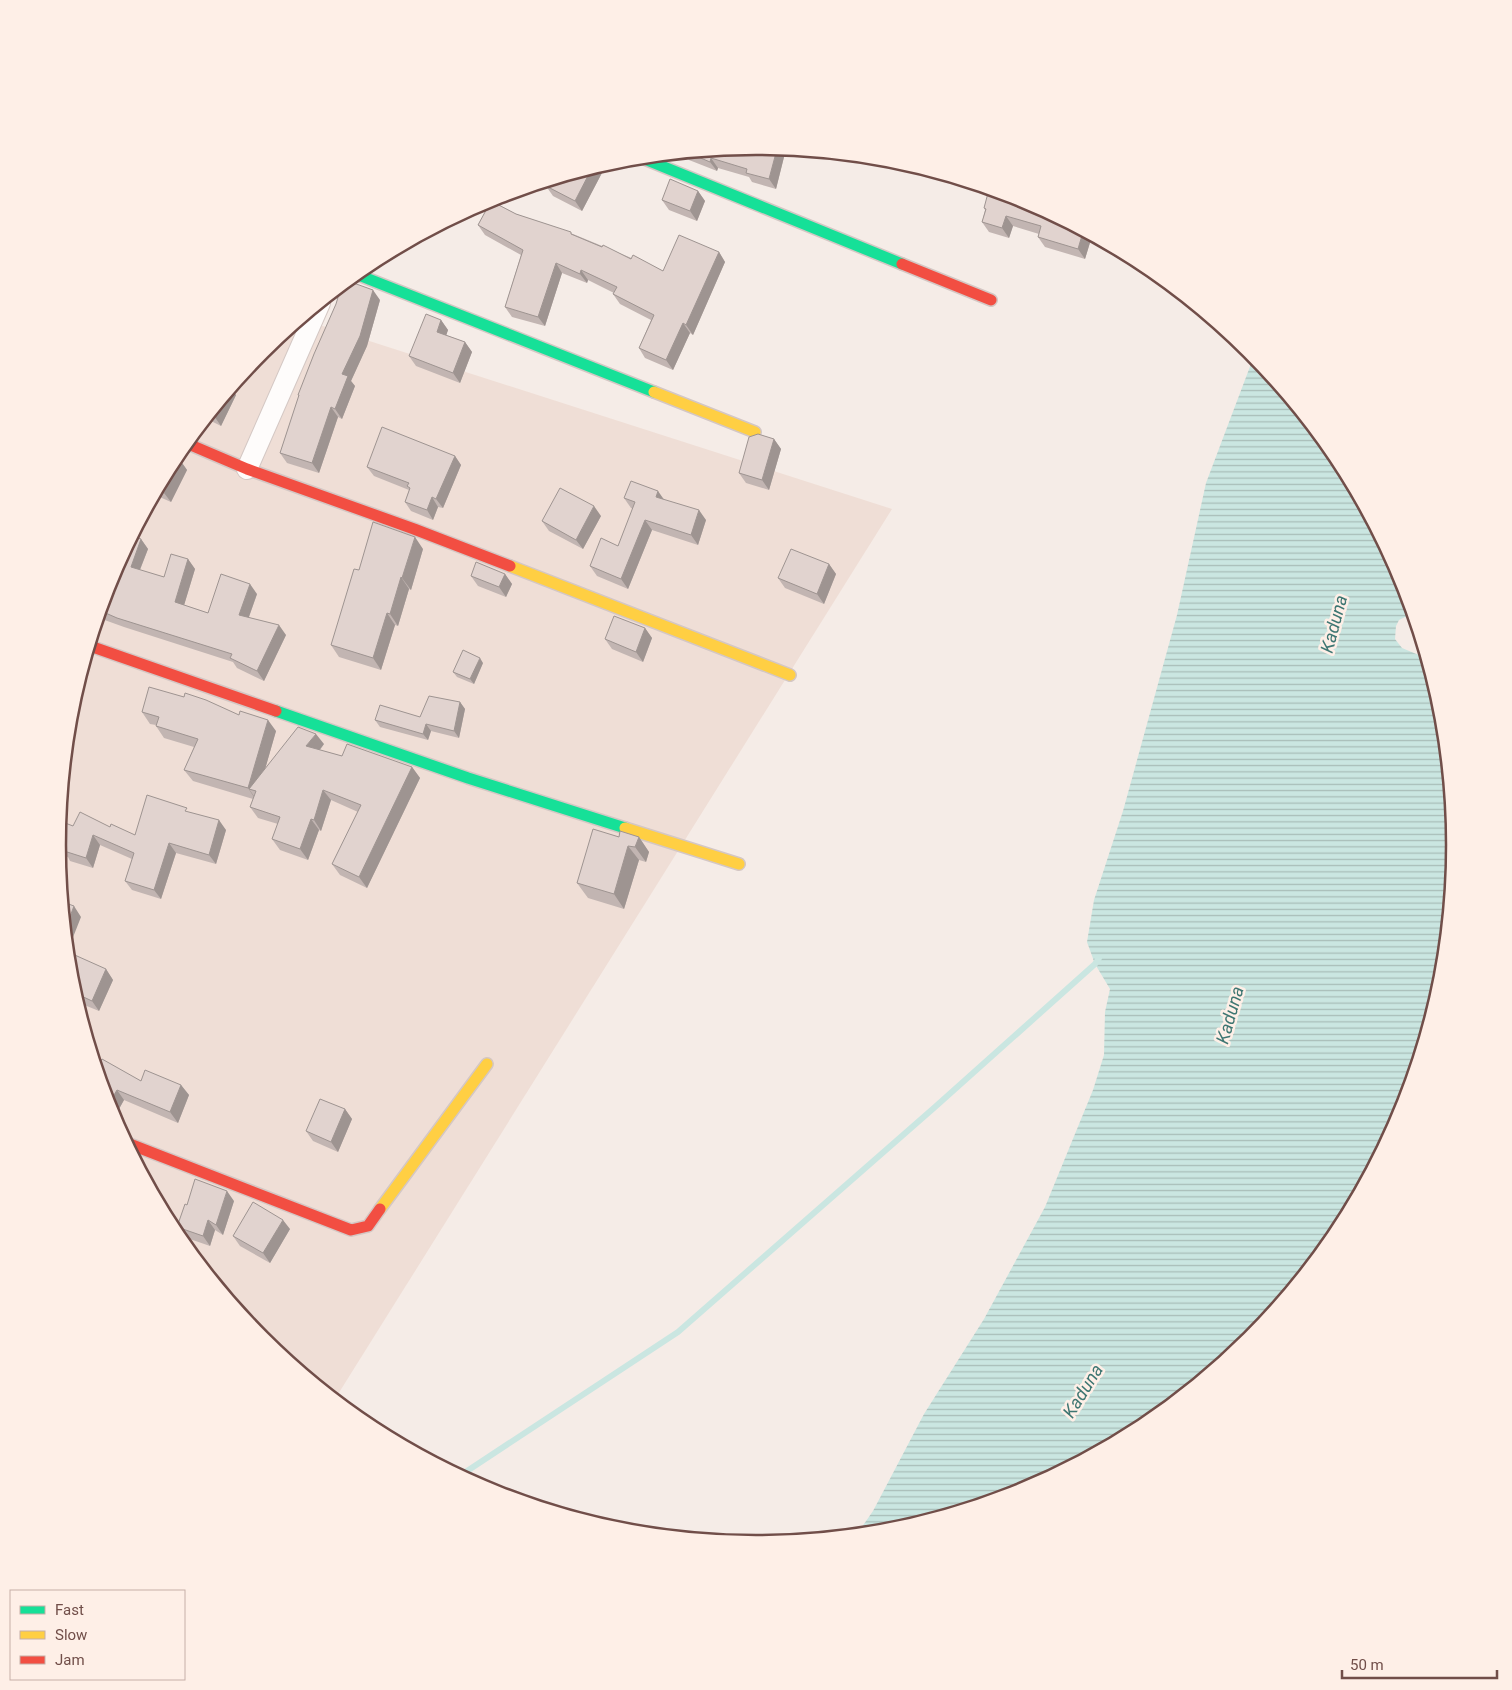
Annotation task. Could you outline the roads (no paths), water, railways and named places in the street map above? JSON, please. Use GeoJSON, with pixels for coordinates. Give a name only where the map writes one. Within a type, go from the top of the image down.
{"type":"FeatureCollection","features":[{"type":"Feature","properties":{"kind":"street"},"geometry":{"type":"LineString","coordinates":[[654,163],[991,300]]}},
{"type":"Feature","properties":{"kind":"street"},"geometry":{"type":"LineString","coordinates":[[364,277],[755,432]]}},
{"type":"Feature","properties":{"kind":"street"},"geometry":{"type":"LineString","coordinates":[[247,469],[315,315]]}},
{"type":"Feature","properties":{"kind":"street"},"geometry":{"type":"LineString","coordinates":[[194,446],[247,469],[423,533],[790,675]]}},
{"type":"Feature","properties":{"kind":"street"},"geometry":{"type":"LineString","coordinates":[[95,648],[468,778],[739,864]]}},
{"type":"Feature","properties":{"kind":"street"},"geometry":{"type":"LineString","coordinates":[[135,1146],[351,1230],[368,1226],[487,1064]]}},
{"type":"Feature","properties":{"kind":"water","name":"Kaduna"},"geometry":{"type":"Polygon","coordinates":[[[1251,364],[1275,390],[1330,462],[1375,540],[1407,618],[1399,620],[1396,626],[1395,639],[1402,648],[1419,655],[1422,666],[1440,755],[1446,845],[1440,935],[1422,1024],[1409,1067],[1375,1150],[1330,1228],[1275,1300],[1211,1364],[1139,1419],[1061,1464],[978,1498],[935,1511],[863,1526],[873,1511],[924,1414],[984,1319],[1045,1207],[1093,1090],[1104,1055],[1105,1012],[1110,989],[1095,964],[1087,942],[1094,900],[1123,811],[1177,615],[1206,483],[1251,364]]]}},
{"type":"Feature","properties":{"kind":"waterway"},"geometry":{"type":"LineString","coordinates":[[467,1471],[678,1332],[935,1107],[1095,964],[1099,958]]}}]}
